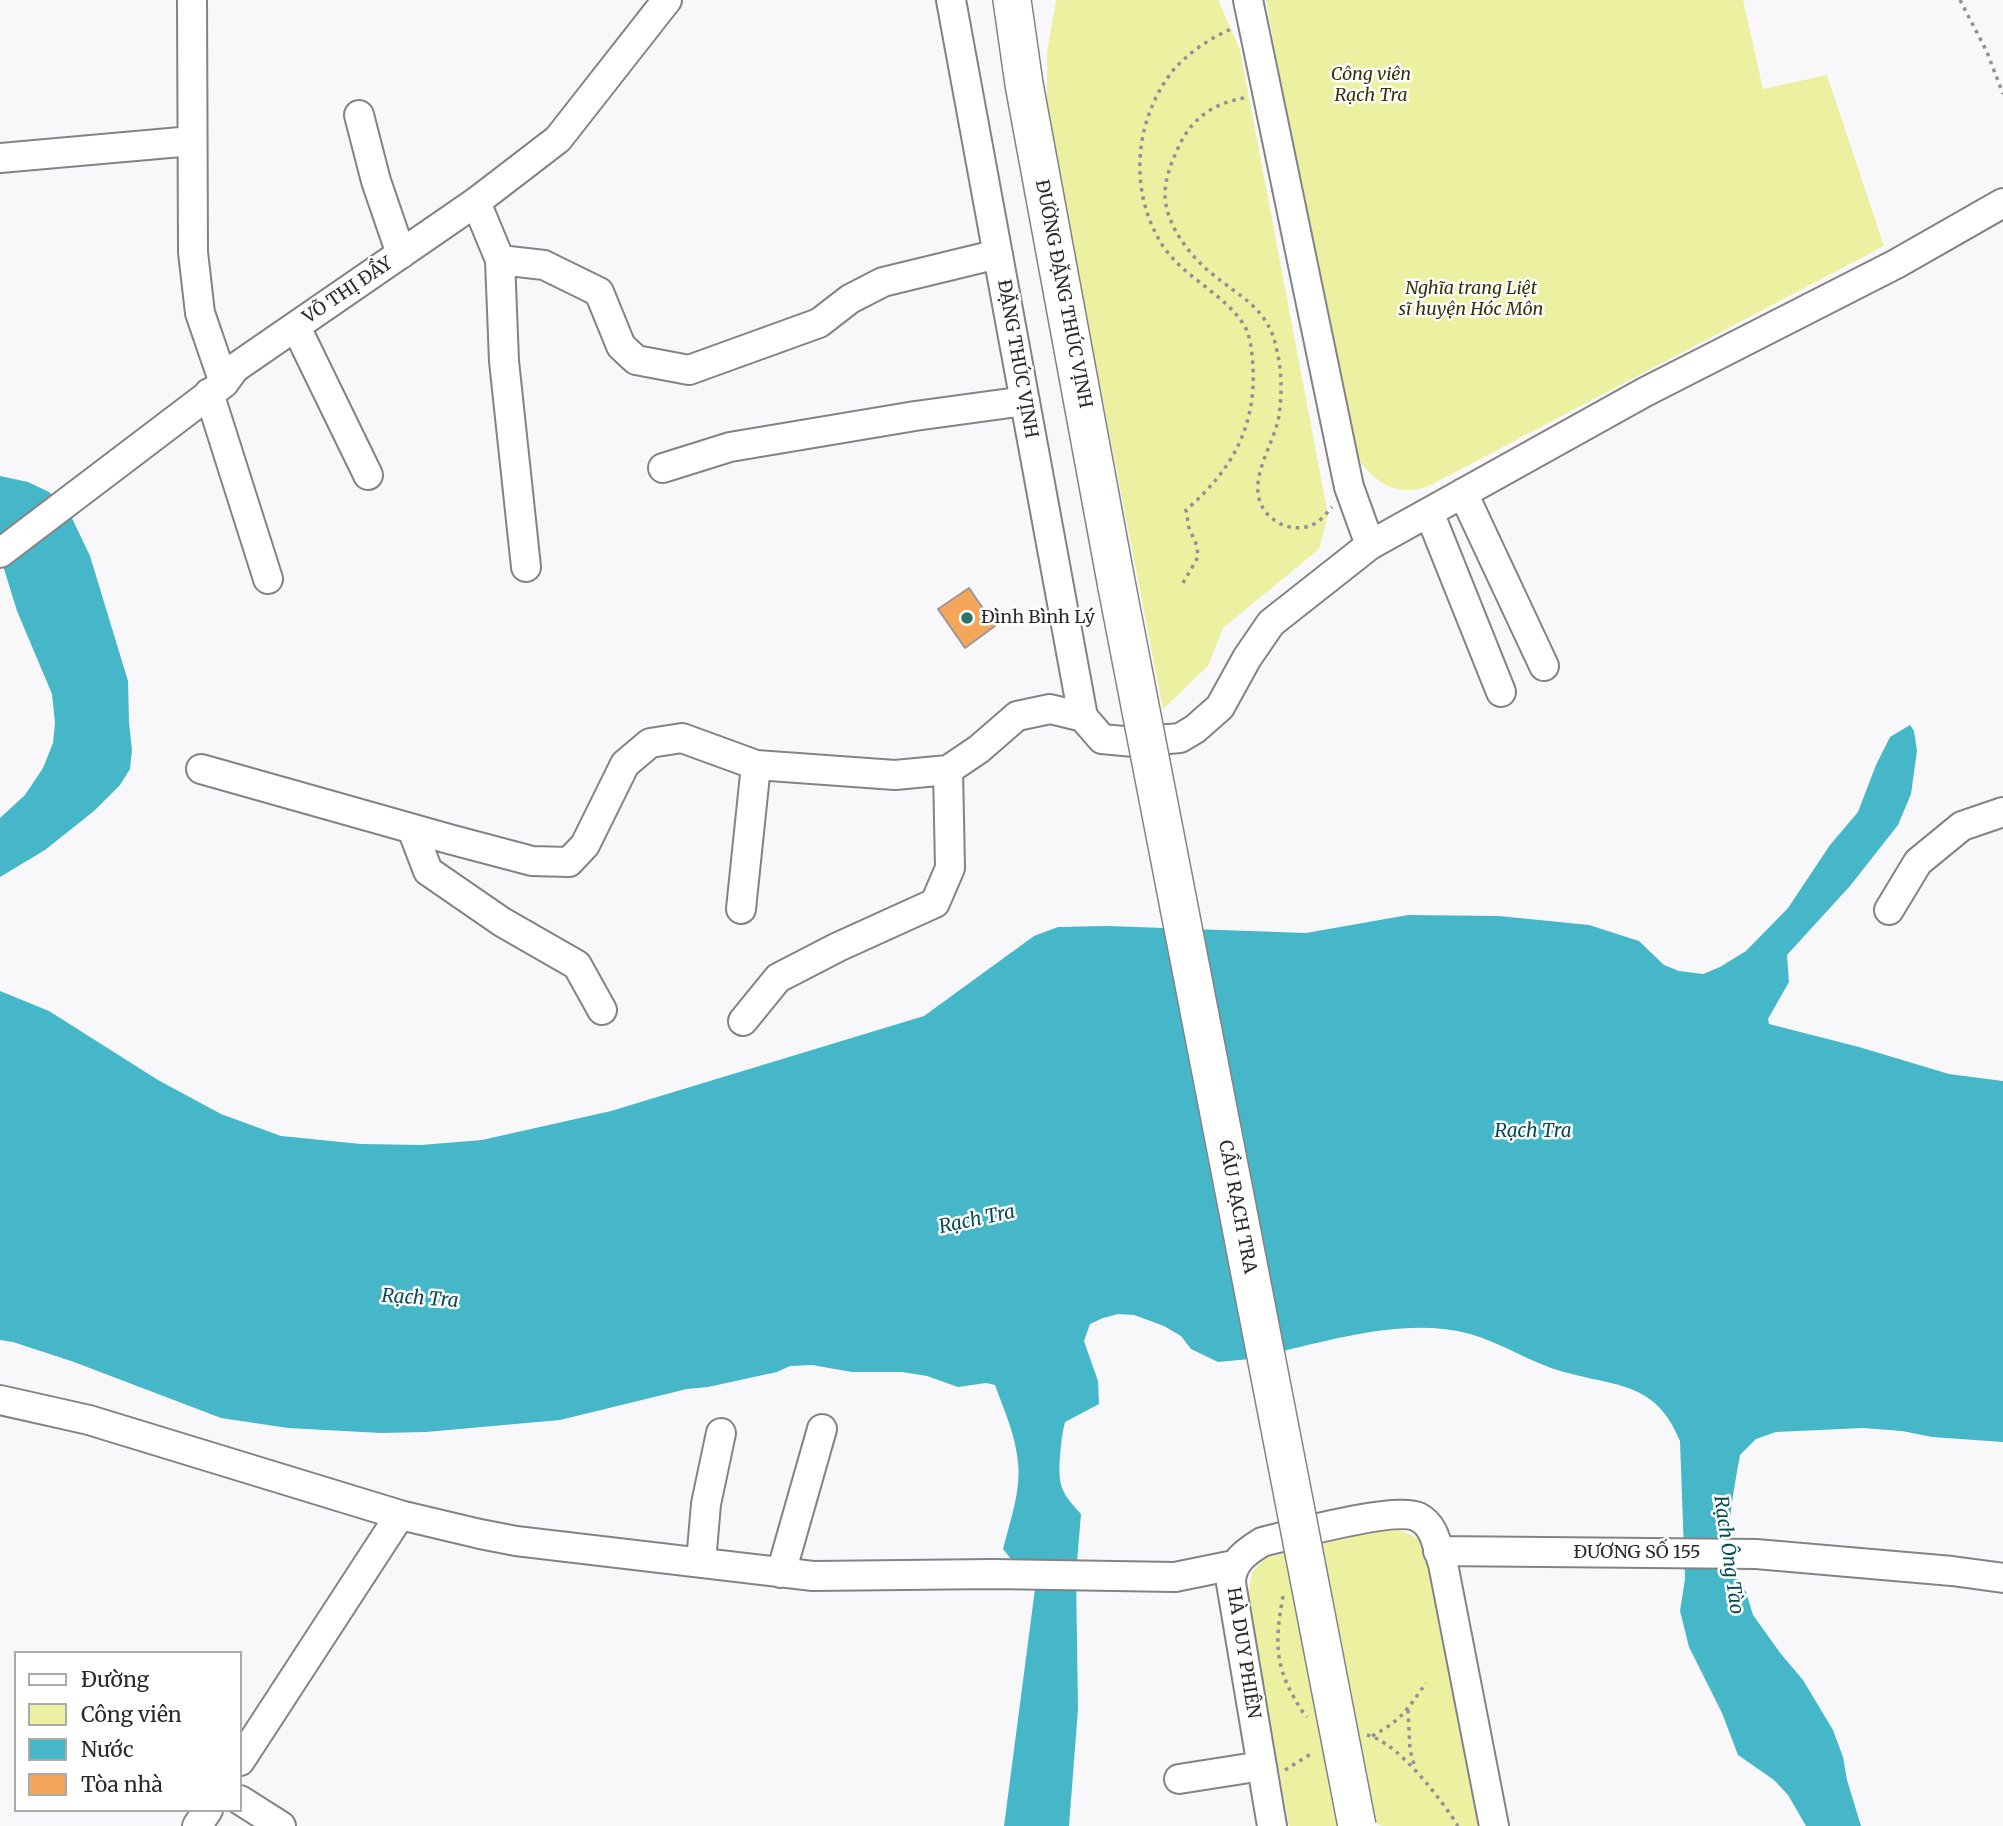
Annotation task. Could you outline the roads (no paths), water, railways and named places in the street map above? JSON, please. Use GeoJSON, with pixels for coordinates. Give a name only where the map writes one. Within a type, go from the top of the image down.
{"type":"FeatureCollection","features":[{"type":"Feature","properties":{"kind":"main road","name":"ĐƯỜNG ĐẶNG THÚC VỊNH"},"geometry":{"type":"LineString","coordinates":[[1016,5],[1024,84],[1117,587]]}},
{"type":"Feature","properties":{"kind":"main road","name":"CẦU RẠCH TRA"},"geometry":{"type":"LineString","coordinates":[[1117,587],[1357,1826]]}},
{"type":"Feature","properties":{"kind":"street"},"geometry":{"type":"LineString","coordinates":[[192,0],[193,252],[200,313],[217,388],[268,579]]}},
{"type":"Feature","properties":{"kind":"street","name":"VÕ THỊ ĐẦY"},"geometry":{"type":"LineString","coordinates":[[0,553],[217,388],[235,368],[476,202],[558,139],[667,0]]}},
{"type":"Feature","properties":{"kind":"street","name":"ĐẶNG THÚC VỊNH"},"geometry":{"type":"LineString","coordinates":[[951,0],[1083,717]]}},
{"type":"Feature","properties":{"kind":"street"},"geometry":{"type":"LineString","coordinates":[[1250,11],[1349,486],[1370,545]]}},
{"type":"Feature","properties":{"kind":"street"},"geometry":{"type":"LineString","coordinates":[[359,115],[376,181],[401,254]]}},
{"type":"Feature","properties":{"kind":"street"},"geometry":{"type":"LineString","coordinates":[[0,158],[192,141]]}},
{"type":"Feature","properties":{"kind":"street"},"geometry":{"type":"LineString","coordinates":[[476,202],[500,260],[504,361],[526,567]]}},
{"type":"Feature","properties":{"kind":"street"},"geometry":{"type":"LineString","coordinates":[[201,769],[532,861],[569,862],[585,845],[625,764],[650,743],[682,738],[756,765],[895,775],[948,770],[979,749],[1017,716],[1050,709],[1083,717],[1102,738],[1134,742],[1180,737],[1195,729],[1220,708],[1271,623],[1370,545],[1646,392],[1896,264],[2003,203]]}},
{"type":"Feature","properties":{"kind":"street"},"geometry":{"type":"LineString","coordinates":[[500,260],[544,265],[599,292],[621,346],[636,360],[689,370],[819,323],[849,299],[883,282],[998,254]]}},
{"type":"Feature","properties":{"kind":"street"},"geometry":{"type":"LineString","coordinates":[[296,327],[368,475]]}},
{"type":"Feature","properties":{"kind":"street"},"geometry":{"type":"LineString","coordinates":[[663,468],[730,447],[915,416],[1025,401]]}},
{"type":"Feature","properties":{"kind":"street"},"geometry":{"type":"LineString","coordinates":[[1463,493],[1544,666]]}},
{"type":"Feature","properties":{"kind":"street"},"geometry":{"type":"LineString","coordinates":[[1429,512],[1501,692]]}},
{"type":"Feature","properties":{"kind":"street"},"geometry":{"type":"LineString","coordinates":[[741,909],[756,765]]}},
{"type":"Feature","properties":{"kind":"street"},"geometry":{"type":"LineString","coordinates":[[743,1021],[778,978],[935,902],[950,868],[948,770]]}},
{"type":"Feature","properties":{"kind":"street"},"geometry":{"type":"LineString","coordinates":[[1889,910],[1918,862],[1962,826],[2003,812]]}},
{"type":"Feature","properties":{"kind":"street"},"geometry":{"type":"LineString","coordinates":[[412,829],[428,871],[502,922],[577,965],[601,1010]]}},
{"type":"Feature","properties":{"kind":"street"},"geometry":{"type":"LineString","coordinates":[[0,1400],[89,1420],[400,1515],[516,1541],[781,1573],[848,1577],[993,1574],[1175,1577],[1234,1564]]}},
{"type":"Feature","properties":{"kind":"street"},"geometry":{"type":"LineString","coordinates":[[781,1573],[822,1429]]}},
{"type":"Feature","properties":{"kind":"street"},"geometry":{"type":"LineString","coordinates":[[701,1562],[706,1504],[722,1433]]}},
{"type":"Feature","properties":{"kind":"street"},"geometry":{"type":"LineString","coordinates":[[242,1758],[400,1515]]}},
{"type":"Feature","properties":{"kind":"street","name":"HÀ DUY PHIÊN"},"geometry":{"type":"LineString","coordinates":[[1272,1826],[1231,1583],[1234,1564],[1262,1542],[1359,1519],[1397,1516],[1417,1516],[1429,1526],[1435,1536],[1438,1552]]}},
{"type":"Feature","properties":{"kind":"street"},"geometry":{"type":"LineString","coordinates":[[1438,1552],[1443,1564],[1494,1826]]}},
{"type":"Feature","properties":{"kind":"street","name":"ĐƯƠNG SỐ 155"},"geometry":{"type":"LineString","coordinates":[[1438,1552],[1731,1553],[1850,1561],[2003,1578]]}},
{"type":"Feature","properties":{"kind":"street"},"geometry":{"type":"LineString","coordinates":[[1179,1779],[1263,1775]]}},
{"type":"Feature","properties":{"kind":"street"},"geometry":{"type":"LineString","coordinates":[[242,1801],[281,1826]]}},
{"type":"Feature","properties":{"kind":"water"},"geometry":{"type":"Polygon","coordinates":[[[0,476],[28,482],[49,492],[70,514],[90,556],[128,681],[132,750],[130,769],[120,785],[94,811],[45,850],[0,877],[0,818],[25,795],[43,768],[53,743],[55,723],[52,694],[17,611],[0,556],[0,476]]]}},
{"type":"Feature","properties":{"kind":"water","name":"Rạch Tra"},"geometry":{"type":"Polygon","coordinates":[[[1910,725],[1914,731],[1917,751],[1911,794],[1898,825],[1850,886],[1787,955],[1789,982],[1768,1019],[1769,1024],[1949,1074],[2003,1081],[2003,1442],[1863,1428],[1776,1432],[1756,1439],[1740,1455],[1724,1560],[1746,1592],[1753,1615],[1803,1680],[1833,1730],[1861,1826],[1806,1826],[1788,1795],[1774,1780],[1738,1755],[1722,1713],[1689,1647],[1680,1611],[1685,1579],[1680,1441],[1659,1407],[1633,1390],[1552,1368],[1470,1334],[1446,1329],[1397,1329],[1347,1336],[1261,1358],[1218,1362],[1191,1349],[1181,1336],[1164,1326],[1134,1315],[1118,1314],[1090,1324],[1084,1341],[1098,1381],[1099,1404],[1065,1422],[1060,1466],[1062,1488],[1081,1514],[1076,1574],[1078,1709],[1069,1826],[1004,1826],[1035,1589],[1003,1549],[1012,1517],[1019,1474],[1012,1433],[995,1385],[986,1383],[958,1387],[927,1376],[902,1372],[852,1372],[812,1365],[790,1366],[777,1372],[687,1389],[560,1420],[426,1432],[381,1433],[288,1428],[221,1418],[74,1362],[0,1340],[0,991],[49,1011],[158,1080],[221,1114],[281,1136],[361,1144],[421,1145],[482,1140],[611,1111],[924,1016],[1034,936],[1058,927],[1107,926],[1306,933],[1408,915],[1499,916],[1589,925],[1639,941],[1664,965],[1679,971],[1703,974],[1746,951],[1788,908],[1830,845],[1858,812],[1890,737],[1910,725]]]}},
{"type":"Feature","properties":{"kind":"place","name":"Đình Bình Lý"},"geometry":{"type":"Point","coordinates":[967,618]}},
{"type":"Feature","properties":{"kind":"park label","name":"Công viên Rạch Tra"},"geometry":{"type":"Point","coordinates":[1371,85]}},
{"type":"Feature","properties":{"kind":"park label","name":"Nghĩa trang Liệt sĩ huyện Hóc Môn"},"geometry":{"type":"Point","coordinates":[1471,299]}},
{"type":"Feature","properties":{"kind":"water label","name":"Rạch Ông Tào"},"geometry":{"type":"Point","coordinates":[1728,1555]}}]}
